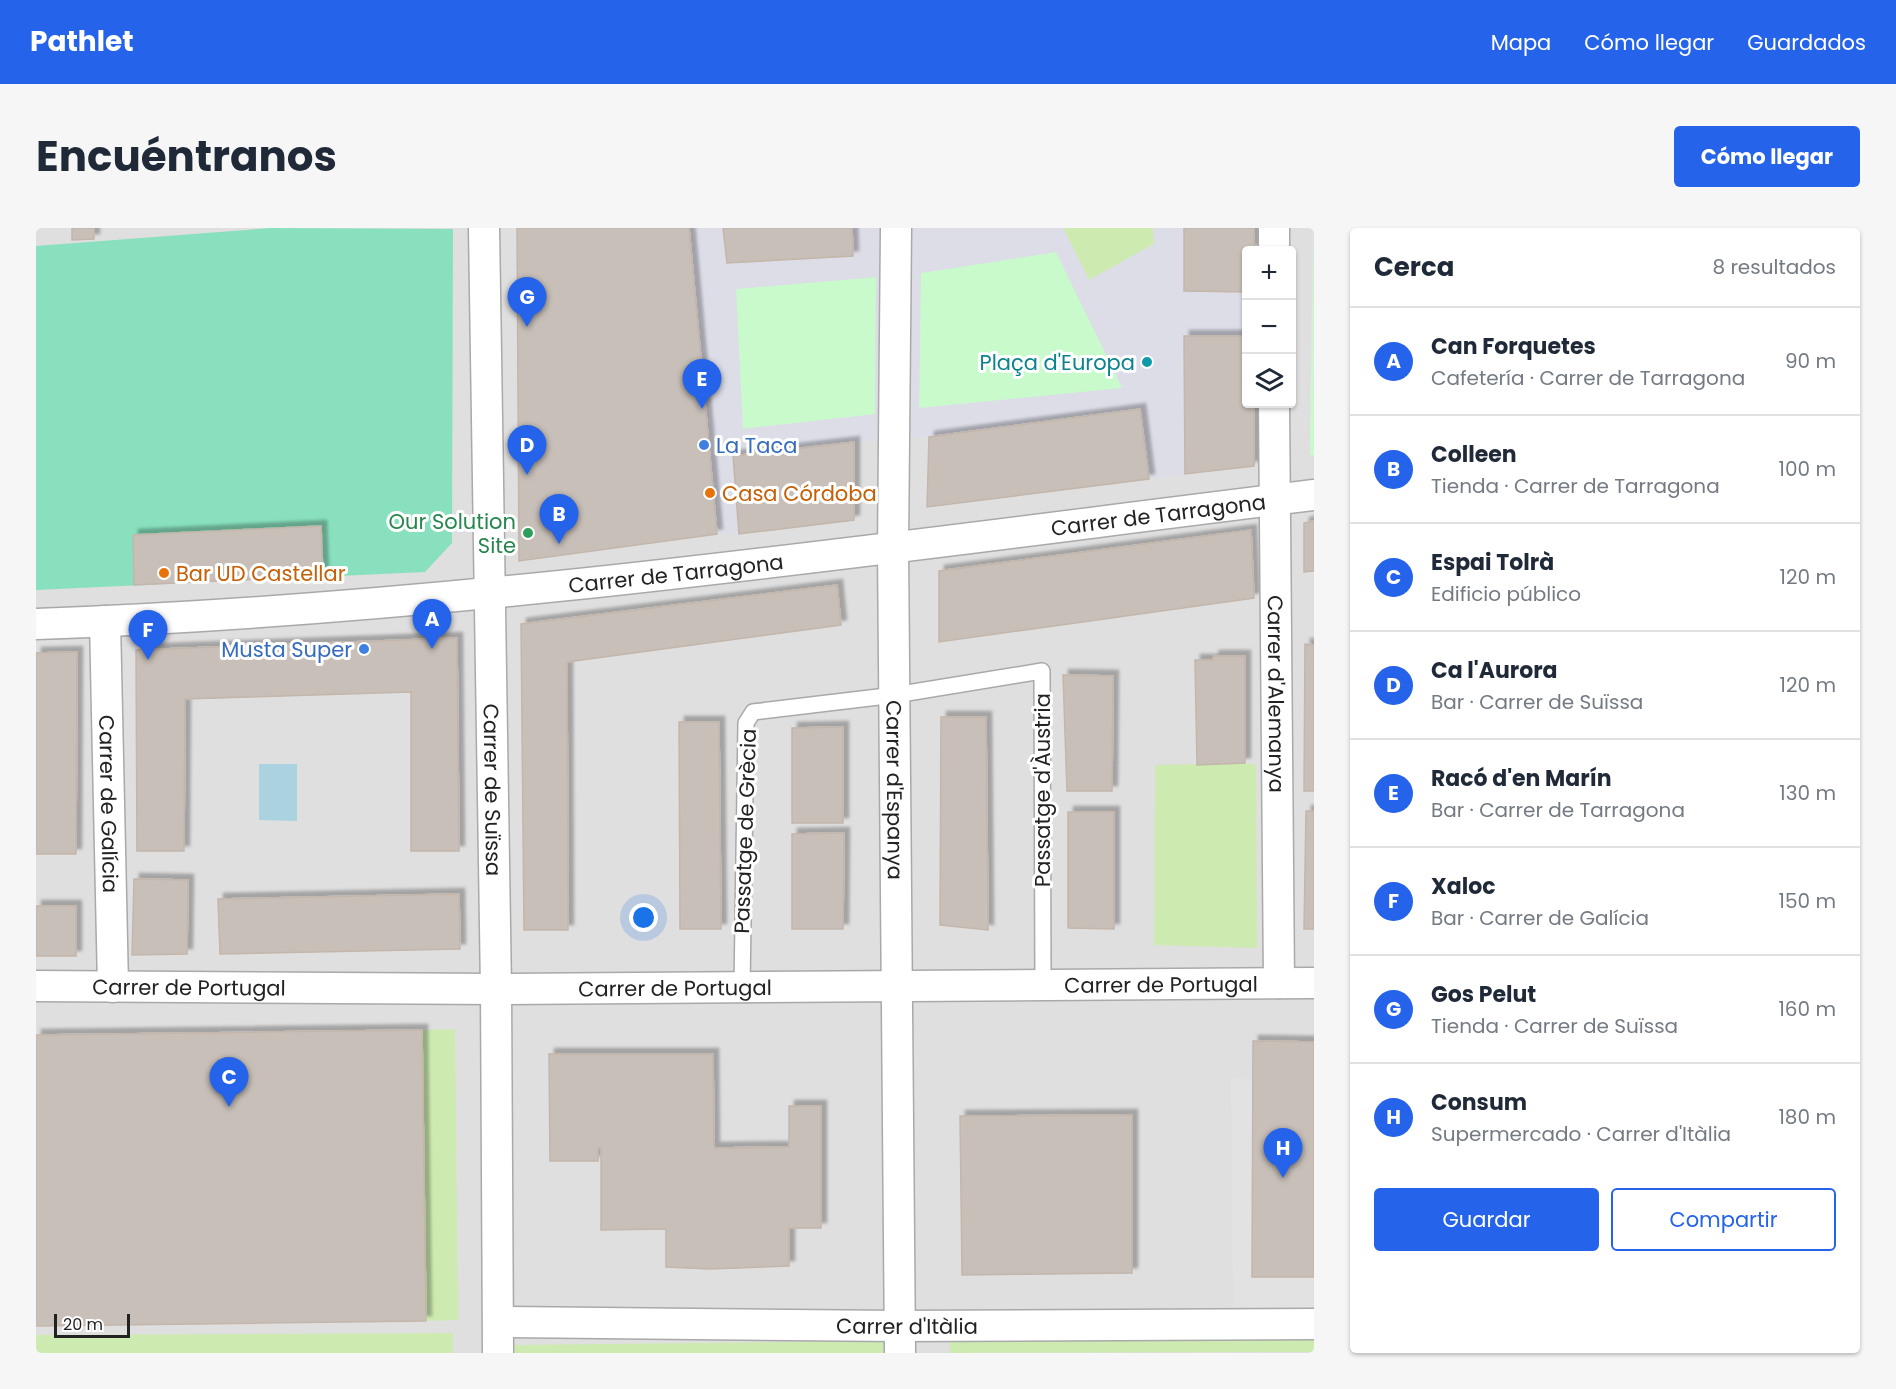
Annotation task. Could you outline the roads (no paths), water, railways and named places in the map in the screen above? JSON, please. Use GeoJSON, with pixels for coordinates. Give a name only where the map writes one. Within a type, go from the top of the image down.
{"type":"FeatureCollection","features":[{"type":"Feature","properties":{"kind":"street","name":"Carrer de Suïssa"},"geometry":{"type":"LineString","coordinates":[[484,228],[496,989],[498,1353]]}},
{"type":"Feature","properties":{"kind":"street","name":"Carrer d'Espanya"},"geometry":{"type":"LineString","coordinates":[[896,228],[893,548],[899,1340]]}},
{"type":"Feature","properties":{"kind":"street"},"geometry":{"type":"LineString","coordinates":[[1274,228],[1274,246]]}},
{"type":"Feature","properties":{"kind":"street","name":"Carrer d'Alemanya"},"geometry":{"type":"LineString","coordinates":[[1274,408],[1279,982]]}},
{"type":"Feature","properties":{"kind":"street","name":"Carrer de Tarragona"},"geometry":{"type":"LineString","coordinates":[[36,624],[490,595],[893,548],[1314,495]]}},
{"type":"Feature","properties":{"kind":"street","name":"Carrer de Galícia"},"geometry":{"type":"LineString","coordinates":[[105,621],[113,987]]}},
{"type":"Feature","properties":{"kind":"street","name":"Carrer de Portugal"},"geometry":{"type":"LineString","coordinates":[[36,986],[496,989],[1314,983]]}},
{"type":"Feature","properties":{"kind":"street","name":"Carrer d'Itàlia"},"geometry":{"type":"LineString","coordinates":[[499,1322],[899,1340],[1314,1324]]}},
{"type":"Feature","properties":{"kind":"lane","name":"Passatge d'Àustria"},"geometry":{"type":"LineString","coordinates":[[895,695],[1042,671],[1043,986]]}},
{"type":"Feature","properties":{"kind":"lane","name":"Passatge de Grècia"},"geometry":{"type":"LineString","coordinates":[[742,988],[746,723],[753,712],[895,695]]}},
{"type":"Feature","properties":{"kind":"water"},"geometry":{"type":"Polygon","coordinates":[[[259,764],[297,764],[297,821],[259,820],[259,764]]]}},
{"type":"Feature","properties":{"kind":"place","name":"Gos Pelut"},"geometry":{"type":"Point","coordinates":[527,327]}},
{"type":"Feature","properties":{"kind":"place","name":"Plaça d'Europa"},"geometry":{"type":"Point","coordinates":[1147,362]}},
{"type":"Feature","properties":{"kind":"place","name":"Racó d'en Marín"},"geometry":{"type":"Point","coordinates":[702,409]}},
{"type":"Feature","properties":{"kind":"place","name":"La Taca"},"geometry":{"type":"Point","coordinates":[704,445]}},
{"type":"Feature","properties":{"kind":"place","name":"Ca l'Aurora"},"geometry":{"type":"Point","coordinates":[527,475]}},
{"type":"Feature","properties":{"kind":"place","name":"Casa Córdoba"},"geometry":{"type":"Point","coordinates":[710,493]}},
{"type":"Feature","properties":{"kind":"place","name":"Our Solution Site"},"geometry":{"type":"Point","coordinates":[528,533]}},
{"type":"Feature","properties":{"kind":"place","name":"Colleen"},"geometry":{"type":"Point","coordinates":[559,544]}},
{"type":"Feature","properties":{"kind":"place","name":"Bar UD Castellar"},"geometry":{"type":"Point","coordinates":[164,573]}},
{"type":"Feature","properties":{"kind":"place","name":"Musta Super"},"geometry":{"type":"Point","coordinates":[364,649]}},
{"type":"Feature","properties":{"kind":"place","name":"Can Forquetes"},"geometry":{"type":"Point","coordinates":[432,649]}},
{"type":"Feature","properties":{"kind":"place","name":"Xaloc"},"geometry":{"type":"Point","coordinates":[148,660]}},
{"type":"Feature","properties":{"kind":"place","name":"Espai Tolrà"},"geometry":{"type":"Point","coordinates":[229,1107]}},
{"type":"Feature","properties":{"kind":"place","name":"Consum"},"geometry":{"type":"Point","coordinates":[1283,1178]}}]}
